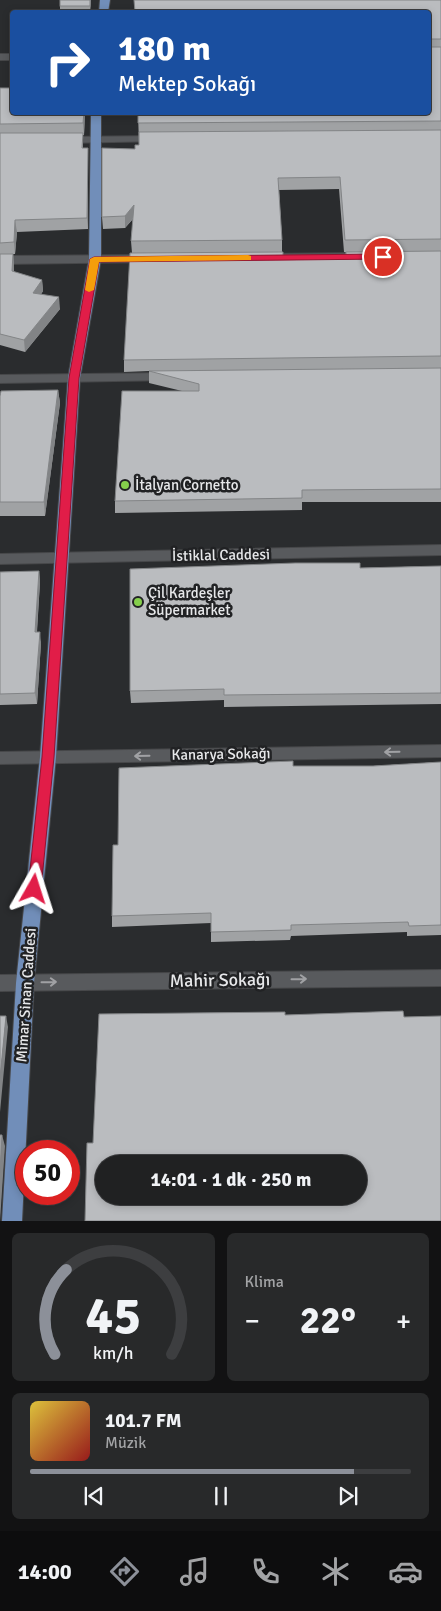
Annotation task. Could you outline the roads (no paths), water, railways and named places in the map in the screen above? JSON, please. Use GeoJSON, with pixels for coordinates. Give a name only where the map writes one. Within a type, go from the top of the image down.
{"type":"FeatureCollection","features":[{"type":"Feature","properties":{"kind":"main road","name":"Mimar Sinan Caddesi"},"geometry":{"type":"LineString","coordinates":[[12,1221],[25,983],[48,757],[74,378],[94,259],[96,115]]}},
{"type":"Feature","properties":{"kind":"street"},"geometry":{"type":"LineString","coordinates":[[57,140],[174,139]]}},
{"type":"Feature","properties":{"kind":"street"},"geometry":{"type":"LineString","coordinates":[[253,258],[382,257]]}},
{"type":"Feature","properties":{"kind":"street"},"geometry":{"type":"LineString","coordinates":[[0,260],[164,259]]}},
{"type":"Feature","properties":{"kind":"street"},"geometry":{"type":"LineString","coordinates":[[0,379],[183,377]]}},
{"type":"Feature","properties":{"kind":"street","name":"İstiklal Caddesi"},"geometry":{"type":"LineString","coordinates":[[0,559],[441,550]]}},
{"type":"Feature","properties":{"kind":"street","name":"Kanarya Sokağı"},"geometry":{"type":"LineString","coordinates":[[0,758],[441,751]]}},
{"type":"Feature","properties":{"kind":"street","name":"Mahir Sokağı"},"geometry":{"type":"LineString","coordinates":[[0,983],[441,978]]}},
{"type":"Feature","properties":{"kind":"place","name":"İtalyan Cornetto"},"geometry":{"type":"Point","coordinates":[125,485]}},
{"type":"Feature","properties":{"kind":"place","name":"Çil Kardeşler Süpermarket"},"geometry":{"type":"Point","coordinates":[138,602]}}]}
